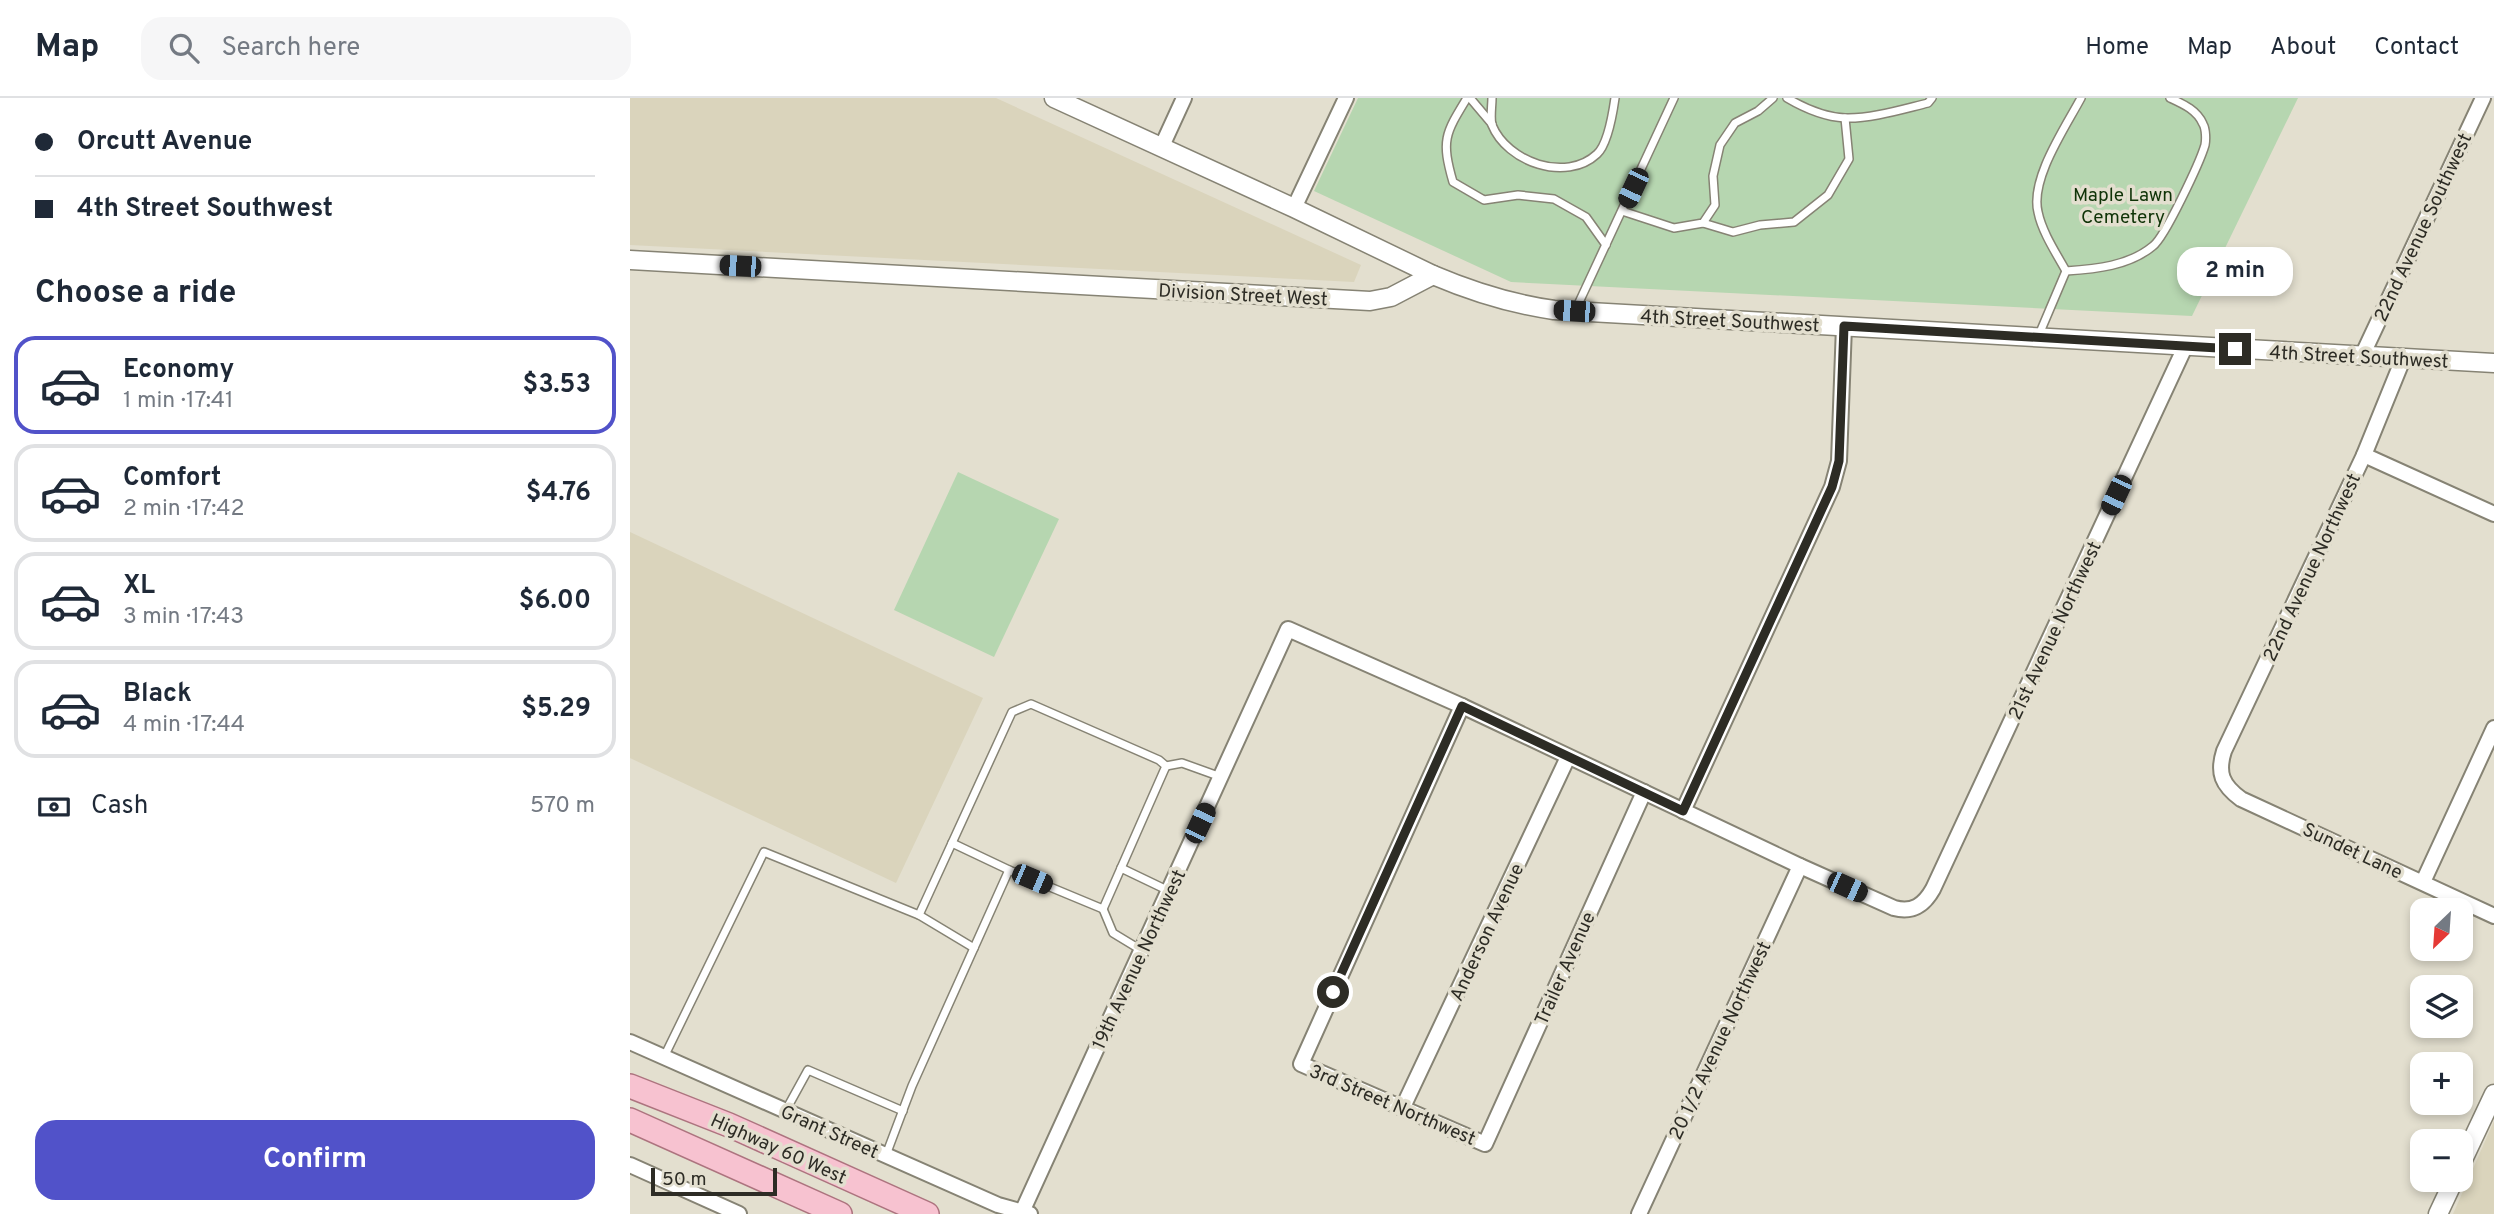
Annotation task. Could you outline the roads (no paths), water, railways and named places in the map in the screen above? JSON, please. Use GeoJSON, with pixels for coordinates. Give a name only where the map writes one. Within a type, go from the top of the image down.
{"type":"FeatureCollection","features":[{"type":"Feature","properties":{"kind":"main road","name":"Highway 60 West"},"geometry":{"type":"LineString","coordinates":[[630,1086],[729,1125],[927,1214]]}},
{"type":"Feature","properties":{"kind":"main road","name":"Highway 60 West"},"geometry":{"type":"LineString","coordinates":[[630,1120],[840,1214]]}},
{"type":"Feature","properties":{"kind":"street"},"geometry":{"type":"LineString","coordinates":[[1054,98],[1162,146],[1433,275]]}},
{"type":"Feature","properties":{"kind":"street"},"geometry":{"type":"LineString","coordinates":[[1162,146],[1184,98]]}},
{"type":"Feature","properties":{"kind":"street"},"geometry":{"type":"LineString","coordinates":[[1294,208],[1346,98]]}},
{"type":"Feature","properties":{"kind":"street","name":"22nd Avenue Southwest"},"geometry":{"type":"LineString","coordinates":[[2362,356],[2483,98]]}},
{"type":"Feature","properties":{"kind":"street","name":"Division Street West"},"geometry":{"type":"LineString","coordinates":[[630,260],[1370,301],[1391,297],[1433,275]]}},
{"type":"Feature","properties":{"kind":"street","name":"4th Street Southwest"},"geometry":{"type":"LineString","coordinates":[[1433,275],[1519,305],[1554,310],[2494,363]]}},
{"type":"Feature","properties":{"kind":"street"},"geometry":{"type":"LineString","coordinates":[[1683,811],[1832,487],[1839,461],[1844,326]]}},
{"type":"Feature","properties":{"kind":"street","name":"21st Avenue Northwest"},"geometry":{"type":"LineString","coordinates":[[1800,866],[1894,908],[1905,911],[1927,901],[2185,347]]}},
{"type":"Feature","properties":{"kind":"street","name":"22nd Avenue Northwest"},"geometry":{"type":"LineString","coordinates":[[2220,775],[2224,751],[2364,455],[2403,359]]}},
{"type":"Feature","properties":{"kind":"street"},"geometry":{"type":"LineString","coordinates":[[2364,455],[2494,514]]}},
{"type":"Feature","properties":{"kind":"street","name":"19th Avenue Northwest"},"geometry":{"type":"LineString","coordinates":[[1027,1213],[1141,951],[1289,629],[1462,706]]}},
{"type":"Feature","properties":{"kind":"street"},"geometry":{"type":"LineString","coordinates":[[1462,706],[1800,866]]}},
{"type":"Feature","properties":{"kind":"street","name":"3rd Street Northwest"},"geometry":{"type":"LineString","coordinates":[[1462,706],[1301,1064],[1485,1144]]}},
{"type":"Feature","properties":{"kind":"street"},"geometry":{"type":"LineString","coordinates":[[2423,882],[2494,728]]}},
{"type":"Feature","properties":{"kind":"street","name":"Anderson Avenue"},"geometry":{"type":"LineString","coordinates":[[1403,1107],[1568,757]]}},
{"type":"Feature","properties":{"kind":"street","name":"Sundet Lane"},"geometry":{"type":"LineString","coordinates":[[2220,775],[2227,789],[2241,799],[2494,916]]}},
{"type":"Feature","properties":{"kind":"street","name":"Trailer Avenue"},"geometry":{"type":"LineString","coordinates":[[1485,1144],[1644,792]]}},
{"type":"Feature","properties":{"kind":"street","name":"20 1/2 Avenue Northwest"},"geometry":{"type":"LineString","coordinates":[[1639,1214],[1800,866]]}},
{"type":"Feature","properties":{"kind":"street","name":"Grant Street"},"geometry":{"type":"LineString","coordinates":[[630,1042],[998,1205],[1027,1213]]}},
{"type":"Feature","properties":{"kind":"street"},"geometry":{"type":"LineString","coordinates":[[2473,1145],[2488,1120],[2494,1094]]}},
{"type":"Feature","properties":{"kind":"street"},"geometry":{"type":"LineString","coordinates":[[630,1165],[739,1214]]}},
{"type":"Feature","properties":{"kind":"street"},"geometry":{"type":"LineString","coordinates":[[2438,1214],[2448,1192]]}},
{"type":"Feature","properties":{"kind":"lane"},"geometry":{"type":"LineString","coordinates":[[1606,245],[1586,217],[1554,199],[1518,195],[1484,200],[1453,182],[1444,152],[1451,125],[1469,98],[1512,151],[1538,166],[1576,166],[1598,153],[1609,127],[1615,98]]}},
{"type":"Feature","properties":{"kind":"lane"},"geometry":{"type":"LineString","coordinates":[[1492,98],[1492,124]]}},
{"type":"Feature","properties":{"kind":"lane"},"geometry":{"type":"LineString","coordinates":[[1574,311],[1674,98]]}},
{"type":"Feature","properties":{"kind":"lane"},"geometry":{"type":"LineString","coordinates":[[1703,223],[1715,205],[1713,176],[1720,145],[1735,123],[1758,111],[1773,98]]}},
{"type":"Feature","properties":{"kind":"lane"},"geometry":{"type":"LineString","coordinates":[[1787,98],[1805,108],[1845,118],[1887,113],[1928,103],[1932,98]]}},
{"type":"Feature","properties":{"kind":"lane"},"geometry":{"type":"LineString","coordinates":[[2037,338],[2066,271],[2038,214],[2036,194],[2054,149],[2081,98]]}},
{"type":"Feature","properties":{"kind":"lane"},"geometry":{"type":"LineString","coordinates":[[2066,271],[2098,268],[2133,259],[2155,245],[2187,187],[2206,143],[2204,124],[2190,107],[2170,98]]}},
{"type":"Feature","properties":{"kind":"lane"},"geometry":{"type":"LineString","coordinates":[[1622,211],[1674,228],[1703,223],[1733,232],[1760,225],[1794,222],[1828,195],[1849,159],[1845,118]]}},
{"type":"Feature","properties":{"kind":"lane"},"geometry":{"type":"LineString","coordinates":[[919,915],[1012,712],[1031,704],[1160,760],[1166,766]]}},
{"type":"Feature","properties":{"kind":"lane"},"geometry":{"type":"LineString","coordinates":[[1166,766],[1182,763],[1221,777]]}},
{"type":"Feature","properties":{"kind":"lane"},"geometry":{"type":"LineString","coordinates":[[1103,909],[1166,766]]}},
{"type":"Feature","properties":{"kind":"lane"},"geometry":{"type":"LineString","coordinates":[[952,843],[1103,909],[1113,933],[1141,951]]}},
{"type":"Feature","properties":{"kind":"lane"},"geometry":{"type":"LineString","coordinates":[[664,1057],[764,852],[919,915],[974,948]]}},
{"type":"Feature","properties":{"kind":"lane"},"geometry":{"type":"LineString","coordinates":[[1121,868],[1168,891]]}},
{"type":"Feature","properties":{"kind":"lane"},"geometry":{"type":"LineString","coordinates":[[886,1155],[1009,870]]}},
{"type":"Feature","properties":{"kind":"lane"},"geometry":{"type":"LineString","coordinates":[[785,1111],[808,1070],[903,1111]]}},
{"type":"Feature","properties":{"kind":"park label","name":"Maple Lawn Cemetery"},"geometry":{"type":"Point","coordinates":[2123,205]}}]}
